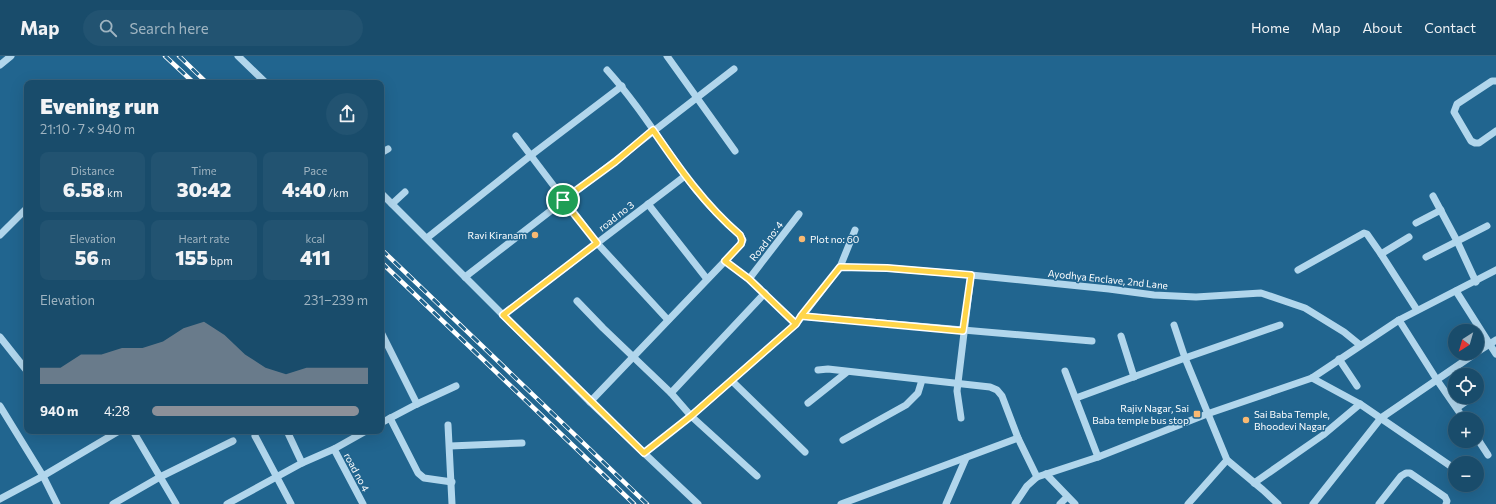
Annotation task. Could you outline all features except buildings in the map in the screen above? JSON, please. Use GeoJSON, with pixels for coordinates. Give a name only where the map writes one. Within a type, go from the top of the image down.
{"type":"FeatureCollection","features":[{"type":"Feature","properties":{"kind":"street"},"geometry":{"type":"LineString","coordinates":[[0,65],[11,56]]}},
{"type":"Feature","properties":{"kind":"street"},"geometry":{"type":"LineString","coordinates":[[238,56],[263,80]]}},
{"type":"Feature","properties":{"kind":"street"},"geometry":{"type":"LineString","coordinates":[[667,56],[735,150]]}},
{"type":"Feature","properties":{"kind":"street"},"geometry":{"type":"LineString","coordinates":[[465,277],[563,200],[615,162],[653,130],[734,69]]}},
{"type":"Feature","properties":{"kind":"street"},"geometry":{"type":"LineString","coordinates":[[590,402],[741,244],[742,240],[740,235],[715,212],[685,176],[622,86],[607,70]]}},
{"type":"Feature","properties":{"kind":"street"},"geometry":{"type":"LineString","coordinates":[[1496,81],[1492,81],[1457,104],[1454,112],[1471,141],[1475,143],[1479,143],[1496,131]]}},
{"type":"Feature","properties":{"kind":"street"},"geometry":{"type":"LineString","coordinates":[[427,238],[530,156],[622,86]]}},
{"type":"Feature","properties":{"kind":"street"},"geometry":{"type":"LineString","coordinates":[[516,136],[597,243],[668,320]]}},
{"type":"Feature","properties":{"kind":"street"},"geometry":{"type":"LineString","coordinates":[[384,151],[388,149]]}},
{"type":"Feature","properties":{"kind":"street","name":"road no 3"},"geometry":{"type":"LineString","coordinates":[[503,315],[685,176]]}},
{"type":"Feature","properties":{"kind":"street"},"geometry":{"type":"LineString","coordinates":[[392,204],[405,192]]}},
{"type":"Feature","properties":{"kind":"street"},"geometry":{"type":"LineString","coordinates":[[384,196],[590,402],[698,504]]}},
{"type":"Feature","properties":{"kind":"street"},"geometry":{"type":"LineString","coordinates":[[1433,196],[1457,241],[1476,282]]}},
{"type":"Feature","properties":{"kind":"street"},"geometry":{"type":"LineString","coordinates":[[648,204],[707,279]]}},
{"type":"Feature","properties":{"kind":"street"},"geometry":{"type":"LineString","coordinates":[[1416,223],[1441,210]]}},
{"type":"Feature","properties":{"kind":"street"},"geometry":{"type":"LineString","coordinates":[[0,235],[24,211]]}},
{"type":"Feature","properties":{"kind":"street","name":"Road no: 4"},"geometry":{"type":"LineString","coordinates":[[749,279],[799,214]]}},
{"type":"Feature","properties":{"kind":"street"},"geometry":{"type":"LineString","coordinates":[[1426,257],[1487,226]]}},
{"type":"Feature","properties":{"kind":"street"},"geometry":{"type":"LineString","coordinates":[[644,453],[691,416],[796,324],[840,267],[855,230]]}},
{"type":"Feature","properties":{"kind":"street"},"geometry":{"type":"LineString","coordinates":[[1298,270],[1364,233],[1367,234],[1417,310]]}},
{"type":"Feature","properties":{"kind":"street"},"geometry":{"type":"LineString","coordinates":[[1381,254],[1409,237]]}},
{"type":"Feature","properties":{"kind":"street"},"geometry":{"type":"LineString","coordinates":[[725,261],[765,293],[796,324]]}},
{"type":"Feature","properties":{"kind":"street","name":"Ayodhya Enclave, 2nd Lane"},"geometry":{"type":"LineString","coordinates":[[840,267],[887,268],[971,275],[1154,295],[1196,297],[1261,293],[1305,308],[1344,332],[1360,345]]}},
{"type":"Feature","properties":{"kind":"street"},"geometry":{"type":"LineString","coordinates":[[1015,504],[1027,486],[1037,477],[1098,457],[1207,414],[1312,378],[1399,320],[1476,282],[1496,270]]}},
{"type":"Feature","properties":{"kind":"street"},"geometry":{"type":"LineString","coordinates":[[961,418],[957,391],[963,331],[971,275]]}},
{"type":"Feature","properties":{"kind":"street"},"geometry":{"type":"LineString","coordinates":[[1456,291],[1493,341],[1496,354]]}},
{"type":"Feature","properties":{"kind":"street"},"geometry":{"type":"LineString","coordinates":[[671,393],[765,293]]}},
{"type":"Feature","properties":{"kind":"street"},"geometry":{"type":"LineString","coordinates":[[577,301],[671,393],[691,416],[757,476]]}},
{"type":"Feature","properties":{"kind":"street"},"geometry":{"type":"LineString","coordinates":[[801,316],[1092,341]]}},
{"type":"Feature","properties":{"kind":"street"},"geometry":{"type":"LineString","coordinates":[[1399,320],[1437,380],[1460,412]]}},
{"type":"Feature","properties":{"kind":"street"},"geometry":{"type":"LineString","coordinates":[[1174,325],[1185,358],[1227,460],[1278,504]]}},
{"type":"Feature","properties":{"kind":"street"},"geometry":{"type":"LineString","coordinates":[[1076,398],[1280,325]]}},
{"type":"Feature","properties":{"kind":"street"},"geometry":{"type":"LineString","coordinates":[[1121,336],[1134,376]]}},
{"type":"Feature","properties":{"kind":"street"},"geometry":{"type":"LineString","coordinates":[[0,337],[24,367]]}},
{"type":"Feature","properties":{"kind":"street"},"geometry":{"type":"LineString","coordinates":[[384,338],[417,404]]}},
{"type":"Feature","properties":{"kind":"street"},"geometry":{"type":"LineString","coordinates":[[1484,347],[1493,341]]}},
{"type":"Feature","properties":{"kind":"street"},"geometry":{"type":"LineString","coordinates":[[1339,360],[1357,386]]}},
{"type":"Feature","properties":{"kind":"street"},"geometry":{"type":"LineString","coordinates":[[1313,504],[1381,418],[1465,360]]}},
{"type":"Feature","properties":{"kind":"street"},"geometry":{"type":"LineString","coordinates":[[818,370],[828,369],[958,383],[990,387],[997,390],[1002,396],[1018,438],[1037,477]]}},
{"type":"Feature","properties":{"kind":"street"},"geometry":{"type":"LineString","coordinates":[[1065,371],[1098,457]]}},
{"type":"Feature","properties":{"kind":"street"},"geometry":{"type":"LineString","coordinates":[[808,403],[847,372]]}},
{"type":"Feature","properties":{"kind":"street"},"geometry":{"type":"LineString","coordinates":[[1312,378],[1360,404],[1448,464]]}},
{"type":"Feature","properties":{"kind":"street"},"geometry":{"type":"LineString","coordinates":[[843,440],[906,405],[918,393],[922,380]]}},
{"type":"Feature","properties":{"kind":"street"},"geometry":{"type":"LineString","coordinates":[[732,381],[805,452]]}},
{"type":"Feature","properties":{"kind":"street"},"geometry":{"type":"LineString","coordinates":[[384,421],[456,386]]}},
{"type":"Feature","properties":{"kind":"street"},"geometry":{"type":"LineString","coordinates":[[1254,483],[1323,435],[1360,404]]}},
{"type":"Feature","properties":{"kind":"street"},"geometry":{"type":"LineString","coordinates":[[1457,408],[1463,404]]}},
{"type":"Feature","properties":{"kind":"street"},"geometry":{"type":"LineString","coordinates":[[0,406],[43,476],[57,504]]}},
{"type":"Feature","properties":{"kind":"street"},"geometry":{"type":"LineString","coordinates":[[390,418],[418,473],[424,478],[452,482]]}},
{"type":"Feature","properties":{"kind":"street"},"geometry":{"type":"LineString","coordinates":[[448,425],[452,504]]}},
{"type":"Feature","properties":{"kind":"street"},"geometry":{"type":"LineString","coordinates":[[0,498],[43,476],[114,434]]}},
{"type":"Feature","properties":{"kind":"street"},"geometry":{"type":"LineString","coordinates":[[135,434],[176,504]]}},
{"type":"Feature","properties":{"kind":"street"},"geometry":{"type":"LineString","coordinates":[[288,434],[302,463]]}},
{"type":"Feature","properties":{"kind":"street"},"geometry":{"type":"LineString","coordinates":[[227,504],[302,463],[334,449],[360,434]]}},
{"type":"Feature","properties":{"kind":"street"},"geometry":{"type":"LineString","coordinates":[[255,436],[291,504]]}},
{"type":"Feature","properties":{"kind":"street"},"geometry":{"type":"LineString","coordinates":[[841,504],[1018,438]]}},
{"type":"Feature","properties":{"kind":"street"},"geometry":{"type":"LineString","coordinates":[[113,504],[160,477],[233,441]]}},
{"type":"Feature","properties":{"kind":"street"},"geometry":{"type":"LineString","coordinates":[[450,446],[522,443]]}},
{"type":"Feature","properties":{"kind":"street"},"geometry":{"type":"LineString","coordinates":[[1483,448],[1488,455]]}},
{"type":"Feature","properties":{"kind":"street","name":"road no 4"},"geometry":{"type":"LineString","coordinates":[[334,449],[363,504]]}},
{"type":"Feature","properties":{"kind":"street"},"geometry":{"type":"LineString","coordinates":[[946,504],[966,458]]}},
{"type":"Feature","properties":{"kind":"street"},"geometry":{"type":"LineString","coordinates":[[1188,504],[1227,460]]}},
{"type":"Feature","properties":{"kind":"street"},"geometry":{"type":"LineString","coordinates":[[1379,504],[1401,476],[1406,473],[1410,473],[1445,497],[1447,501],[1446,504]]}},
{"type":"Feature","properties":{"kind":"street"},"geometry":{"type":"LineString","coordinates":[[1046,474],[1075,504]]}},
{"type":"Feature","properties":{"kind":"street"},"geometry":{"type":"LineString","coordinates":[[1060,504],[1067,497]]}},
{"type":"Feature","properties":{"kind":"railway"},"geometry":{"type":"LineString","coordinates":[[165,56],[191,80]]}},
{"type":"Feature","properties":{"kind":"railway"},"geometry":{"type":"LineString","coordinates":[[179,56],[204,80]]}},
{"type":"Feature","properties":{"kind":"railway"},"geometry":{"type":"LineString","coordinates":[[384,252],[647,504]]}},
{"type":"Feature","properties":{"kind":"railway"},"geometry":{"type":"LineString","coordinates":[[384,265],[634,504]]}},
{"type":"Feature","properties":{"kind":"place","name":"Ravi Kiranam"},"geometry":{"type":"Point","coordinates":[535,235]}},
{"type":"Feature","properties":{"kind":"place","name":"Plot no: 60"},"geometry":{"type":"Point","coordinates":[802,239]}},
{"type":"Feature","properties":{"kind":"place","name":"Rajiv Nagar, Sai Baba temple bus stop"},"geometry":{"type":"Point","coordinates":[1197,414]}},
{"type":"Feature","properties":{"kind":"place","name":"Sai Baba Temple, Bhoodevi Nagar"},"geometry":{"type":"Point","coordinates":[1246,420]}},
{"type":"Feature","properties":{"kind":"route"},"geometry":{"type":"LineString","coordinates":[[563,200],[597,243],[503,315],[590,402],[644,453],[732,381],[796,324],[801,316],[963,331],[971,275],[887,268],[840,267],[801,316],[796,324],[765,293],[725,261],[741,244],[742,240],[740,235],[715,212],[685,176],[653,130],[615,162],[563,200]]}}]}
